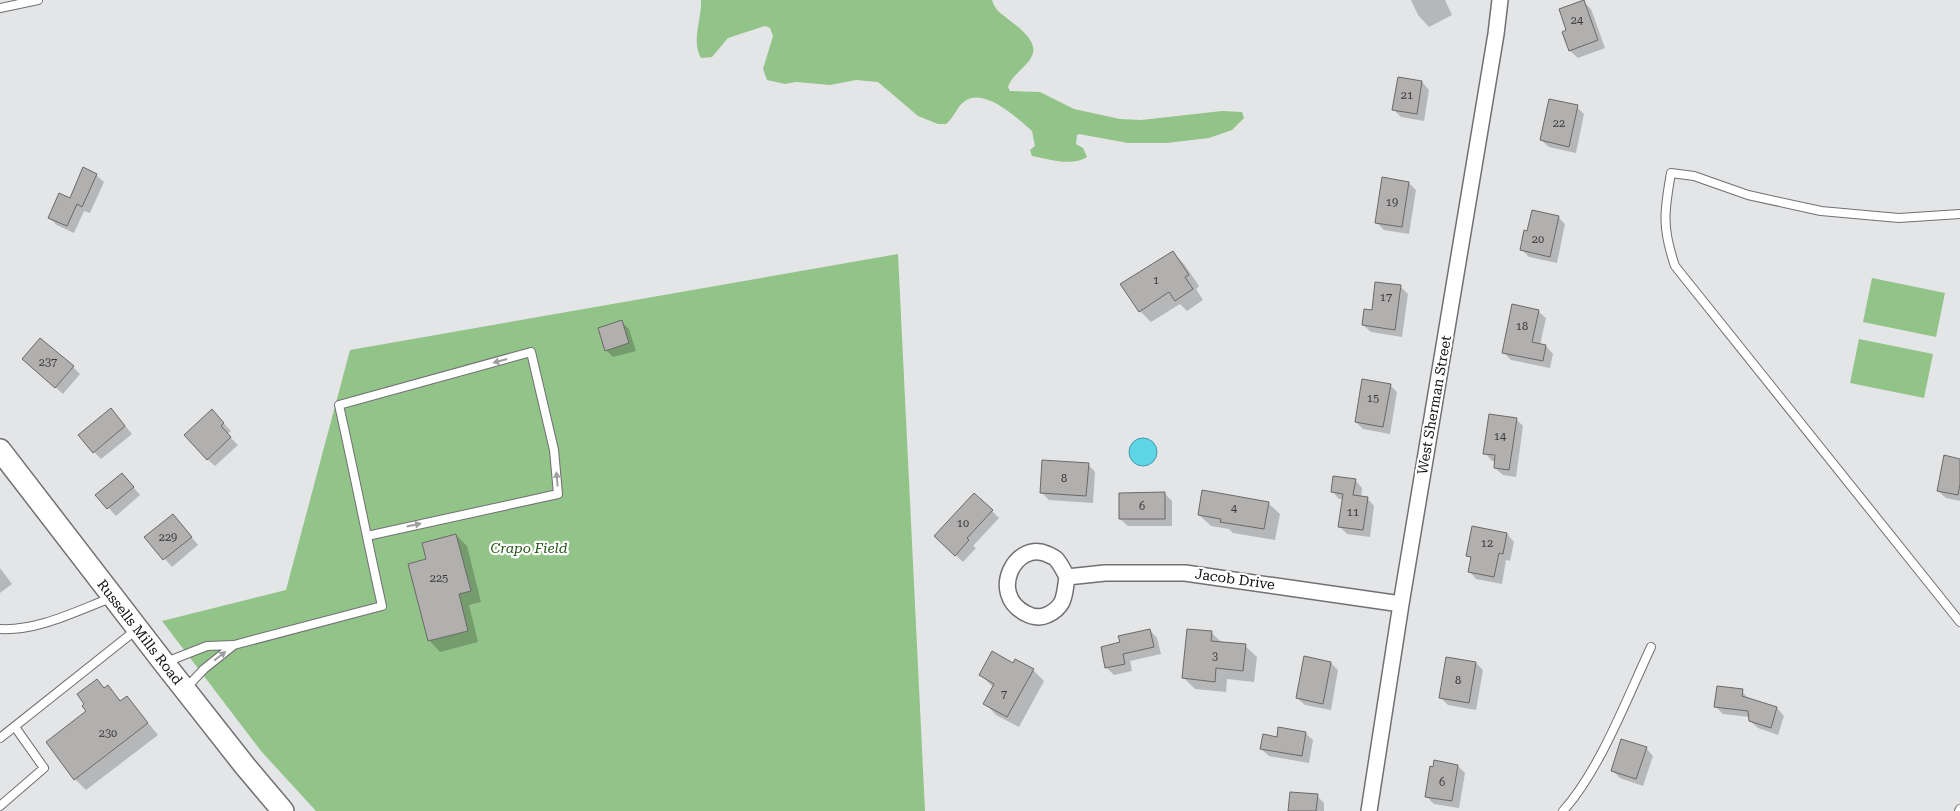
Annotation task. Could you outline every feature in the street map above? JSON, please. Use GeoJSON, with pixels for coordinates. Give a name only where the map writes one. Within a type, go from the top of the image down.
{"type":"FeatureCollection","features":[{"type":"Feature","properties":{"kind":"main road","name":"Russells Mills Road"},"geometry":{"type":"LineString","coordinates":[[0,450],[184,689],[245,766],[284,811]]}},
{"type":"Feature","properties":{"kind":"street","name":"West Sherman Street"},"geometry":{"type":"LineString","coordinates":[[1369,811],[1500,0]]}},
{"type":"Feature","properties":{"kind":"street"},"geometry":{"type":"LineString","coordinates":[[1034,551],[1056,558],[1067,577],[1063,602],[1057,610],[1044,616],[1032,617],[1020,611],[1010,601],[1007,591],[1008,578],[1014,566],[1023,555],[1034,551]]}},
{"type":"Feature","properties":{"kind":"street","name":"Jacob Drive"},"geometry":{"type":"LineString","coordinates":[[1067,577],[1106,573],[1185,573],[1401,604]]}},
{"type":"Feature","properties":{"kind":"lane"},"geometry":{"type":"LineString","coordinates":[[0,8],[38,0]]}},
{"type":"Feature","properties":{"kind":"lane"},"geometry":{"type":"LineString","coordinates":[[1960,214],[1899,218],[1821,211],[1748,195],[1694,176],[1671,173],[1664,211],[1666,241],[1675,266],[1960,622]]}},
{"type":"Feature","properties":{"kind":"lane"},"geometry":{"type":"LineString","coordinates":[[164,663],[207,646],[234,645],[382,606],[367,536],[340,405],[531,352],[554,450],[558,494],[367,536]]}},
{"type":"Feature","properties":{"kind":"lane"},"geometry":{"type":"LineString","coordinates":[[0,629],[11,630],[53,621],[113,597]]}},
{"type":"Feature","properties":{"kind":"lane"},"geometry":{"type":"LineString","coordinates":[[0,738],[138,629]]}},
{"type":"Feature","properties":{"kind":"lane"},"geometry":{"type":"LineString","coordinates":[[184,689],[204,669],[234,645]]}},
{"type":"Feature","properties":{"kind":"lane"},"geometry":{"type":"LineString","coordinates":[[1563,811],[1599,757],[1651,647]]}},
{"type":"Feature","properties":{"kind":"lane"},"geometry":{"type":"LineString","coordinates":[[0,806],[44,768],[15,727]]}},
{"type":"Feature","properties":{"kind":"green space"},"geometry":{"type":"Polygon","coordinates":[[[701,0],[992,0],[997,10],[1026,35],[1033,47],[1031,58],[1010,82],[1008,87],[1010,91],[1040,92],[1074,109],[1120,119],[1141,120],[1222,111],[1242,112],[1244,118],[1232,130],[1209,138],[1166,143],[1128,143],[1079,134],[1077,135],[1076,144],[1083,148],[1087,157],[1081,160],[1067,162],[1032,156],[1030,150],[1035,146],[1032,131],[1001,106],[982,98],[973,98],[965,101],[946,124],[938,124],[918,116],[878,82],[856,80],[830,85],[796,82],[785,84],[767,80],[763,69],[773,36],[770,28],[765,26],[728,38],[712,57],[701,58],[698,52],[697,37],[701,0]]]}},
{"type":"Feature","properties":{"kind":"green space","name":"Crapo Field"},"geometry":{"type":"Polygon","coordinates":[[[898,254],[925,811],[316,811],[261,751],[162,621],[286,590],[350,350],[898,254]]]}},
{"type":"Feature","properties":{"kind":"green space"},"geometry":{"type":"Polygon","coordinates":[[[1872,278],[1945,293],[1936,337],[1863,322],[1872,278]]]}},
{"type":"Feature","properties":{"kind":"green space"},"geometry":{"type":"Polygon","coordinates":[[[1859,339],[1933,354],[1924,398],[1850,383],[1859,339]]]}},
{"type":"Feature","properties":{"kind":"water"},"geometry":{"type":"Polygon","coordinates":[[[1143,438],[1153,442],[1157,452],[1153,462],[1143,466],[1133,462],[1129,452],[1133,442],[1143,438]]]}},
{"type":"Feature","properties":{"kind":"building"},"geometry":{"type":"Polygon","coordinates":[[[1584,0],[1598,40],[1569,51],[1562,32],[1566,30],[1559,9],[1584,0]]]}},
{"type":"Feature","properties":{"kind":"building"},"geometry":{"type":"Polygon","coordinates":[[[1398,77],[1422,81],[1417,114],[1392,110],[1398,77]]]}},
{"type":"Feature","properties":{"kind":"building"},"geometry":{"type":"Polygon","coordinates":[[[1549,99],[1578,105],[1569,147],[1540,140],[1549,99]]]}},
{"type":"Feature","properties":{"kind":"building"},"geometry":{"type":"Polygon","coordinates":[[[83,167],[97,174],[82,207],[77,204],[67,226],[48,218],[59,193],[70,198],[83,167]]]}},
{"type":"Feature","properties":{"kind":"building"},"geometry":{"type":"Polygon","coordinates":[[[1382,177],[1409,182],[1402,227],[1375,223],[1382,177]]]}},
{"type":"Feature","properties":{"kind":"building"},"geometry":{"type":"Polygon","coordinates":[[[1532,210],[1559,216],[1550,257],[1520,250],[1524,230],[1527,231],[1532,210]]]}},
{"type":"Feature","properties":{"kind":"building"},"geometry":{"type":"Polygon","coordinates":[[[1173,251],[1189,275],[1185,277],[1193,289],[1175,301],[1169,292],[1139,312],[1120,284],[1173,251]]]}},
{"type":"Feature","properties":{"kind":"building"},"geometry":{"type":"Polygon","coordinates":[[[1375,282],[1401,285],[1395,330],[1362,325],[1364,309],[1372,310],[1375,282]]]}},
{"type":"Feature","properties":{"kind":"building"},"geometry":{"type":"Polygon","coordinates":[[[1512,304],[1539,310],[1532,342],[1546,345],[1543,361],[1502,353],[1512,304]]]}},
{"type":"Feature","properties":{"kind":"building"},"geometry":{"type":"Polygon","coordinates":[[[622,320],[629,343],[605,351],[598,328],[622,320]]]}},
{"type":"Feature","properties":{"kind":"building"},"geometry":{"type":"Polygon","coordinates":[[[40,338],[74,366],[55,388],[22,359],[40,338]]]}},
{"type":"Feature","properties":{"kind":"building"},"geometry":{"type":"Polygon","coordinates":[[[1362,379],[1391,384],[1383,427],[1355,422],[1362,379]]]}},
{"type":"Feature","properties":{"kind":"building"},"geometry":{"type":"Polygon","coordinates":[[[111,408],[125,426],[93,453],[78,435],[111,408]]]}},
{"type":"Feature","properties":{"kind":"building"},"geometry":{"type":"Polygon","coordinates":[[[212,409],[224,423],[221,426],[231,437],[207,460],[184,435],[212,409]]]}},
{"type":"Feature","properties":{"kind":"building"},"geometry":{"type":"Polygon","coordinates":[[[1489,414],[1517,418],[1509,470],[1494,468],[1495,455],[1483,454],[1489,414]]]}},
{"type":"Feature","properties":{"kind":"building"},"geometry":{"type":"Polygon","coordinates":[[[1944,455],[1960,459],[1958,495],[1937,491],[1944,455]]]}},
{"type":"Feature","properties":{"kind":"building"},"geometry":{"type":"Polygon","coordinates":[[[1042,460],[1089,463],[1086,496],[1040,493],[1042,460]]]}},
{"type":"Feature","properties":{"kind":"building"},"geometry":{"type":"Polygon","coordinates":[[[122,473],[134,487],[107,509],[95,495],[122,473]]]}},
{"type":"Feature","properties":{"kind":"building"},"geometry":{"type":"Polygon","coordinates":[[[1333,476],[1356,479],[1353,495],[1368,497],[1363,530],[1338,527],[1343,494],[1331,492],[1333,476]]]}},
{"type":"Feature","properties":{"kind":"building"},"geometry":{"type":"Polygon","coordinates":[[[1202,490],[1269,502],[1264,529],[1220,522],[1221,519],[1198,515],[1202,490]]]}},
{"type":"Feature","properties":{"kind":"building"},"geometry":{"type":"Polygon","coordinates":[[[1165,492],[1165,519],[1119,519],[1119,493],[1165,492]]]}},
{"type":"Feature","properties":{"kind":"building"},"geometry":{"type":"Polygon","coordinates":[[[974,493],[993,510],[967,538],[969,540],[955,556],[934,536],[974,493]]]}},
{"type":"Feature","properties":{"kind":"building"},"geometry":{"type":"Polygon","coordinates":[[[173,514],[192,537],[163,560],[144,537],[173,514]]]}},
{"type":"Feature","properties":{"kind":"building"},"geometry":{"type":"Polygon","coordinates":[[[1472,526],[1507,533],[1503,554],[1499,553],[1494,577],[1468,572],[1471,557],[1466,556],[1472,526]]]}},
{"type":"Feature","properties":{"kind":"building"},"geometry":{"type":"Polygon","coordinates":[[[456,534],[471,591],[459,594],[468,631],[428,641],[408,564],[426,559],[422,543],[456,534]]]}},
{"type":"Feature","properties":{"kind":"building"},"geometry":{"type":"Polygon","coordinates":[[[1150,629],[1154,647],[1123,654],[1125,664],[1105,668],[1101,647],[1120,642],[1118,636],[1150,629]]]}},
{"type":"Feature","properties":{"kind":"building"},"geometry":{"type":"Polygon","coordinates":[[[1187,629],[1212,631],[1211,641],[1246,644],[1243,671],[1216,668],[1215,682],[1182,678],[1187,629]]]}},
{"type":"Feature","properties":{"kind":"building"},"geometry":{"type":"Polygon","coordinates":[[[992,651],[1013,663],[1015,659],[1034,669],[1007,717],[983,704],[994,684],[979,675],[992,651]]]}},
{"type":"Feature","properties":{"kind":"building"},"geometry":{"type":"Polygon","coordinates":[[[1304,656],[1331,662],[1323,704],[1296,698],[1304,656]]]}},
{"type":"Feature","properties":{"kind":"building"},"geometry":{"type":"Polygon","coordinates":[[[1446,657],[1476,662],[1469,703],[1439,698],[1446,657]]]}},
{"type":"Feature","properties":{"kind":"building"},"geometry":{"type":"Polygon","coordinates":[[[97,679],[104,688],[108,685],[120,701],[127,696],[148,723],[74,780],[46,742],[86,711],[82,706],[84,704],[77,694],[97,679]]]}},
{"type":"Feature","properties":{"kind":"building"},"geometry":{"type":"Polygon","coordinates":[[[1717,686],[1743,689],[1742,696],[1777,707],[1771,728],[1749,721],[1748,711],[1714,707],[1717,686]]]}},
{"type":"Feature","properties":{"kind":"building"},"geometry":{"type":"Polygon","coordinates":[[[1278,727],[1306,732],[1302,756],[1260,749],[1263,734],[1277,737],[1278,727]]]}},
{"type":"Feature","properties":{"kind":"building"},"geometry":{"type":"Polygon","coordinates":[[[1621,739],[1647,747],[1636,779],[1611,771],[1621,739]]]}},
{"type":"Feature","properties":{"kind":"building"},"geometry":{"type":"Polygon","coordinates":[[[1434,760],[1458,765],[1452,801],[1425,797],[1430,766],[1433,767],[1434,760]]]}},
{"type":"Feature","properties":{"kind":"building"},"geometry":{"type":"Polygon","coordinates":[[[1290,792],[1318,794],[1316,811],[1288,811],[1290,792]]]}}]}
